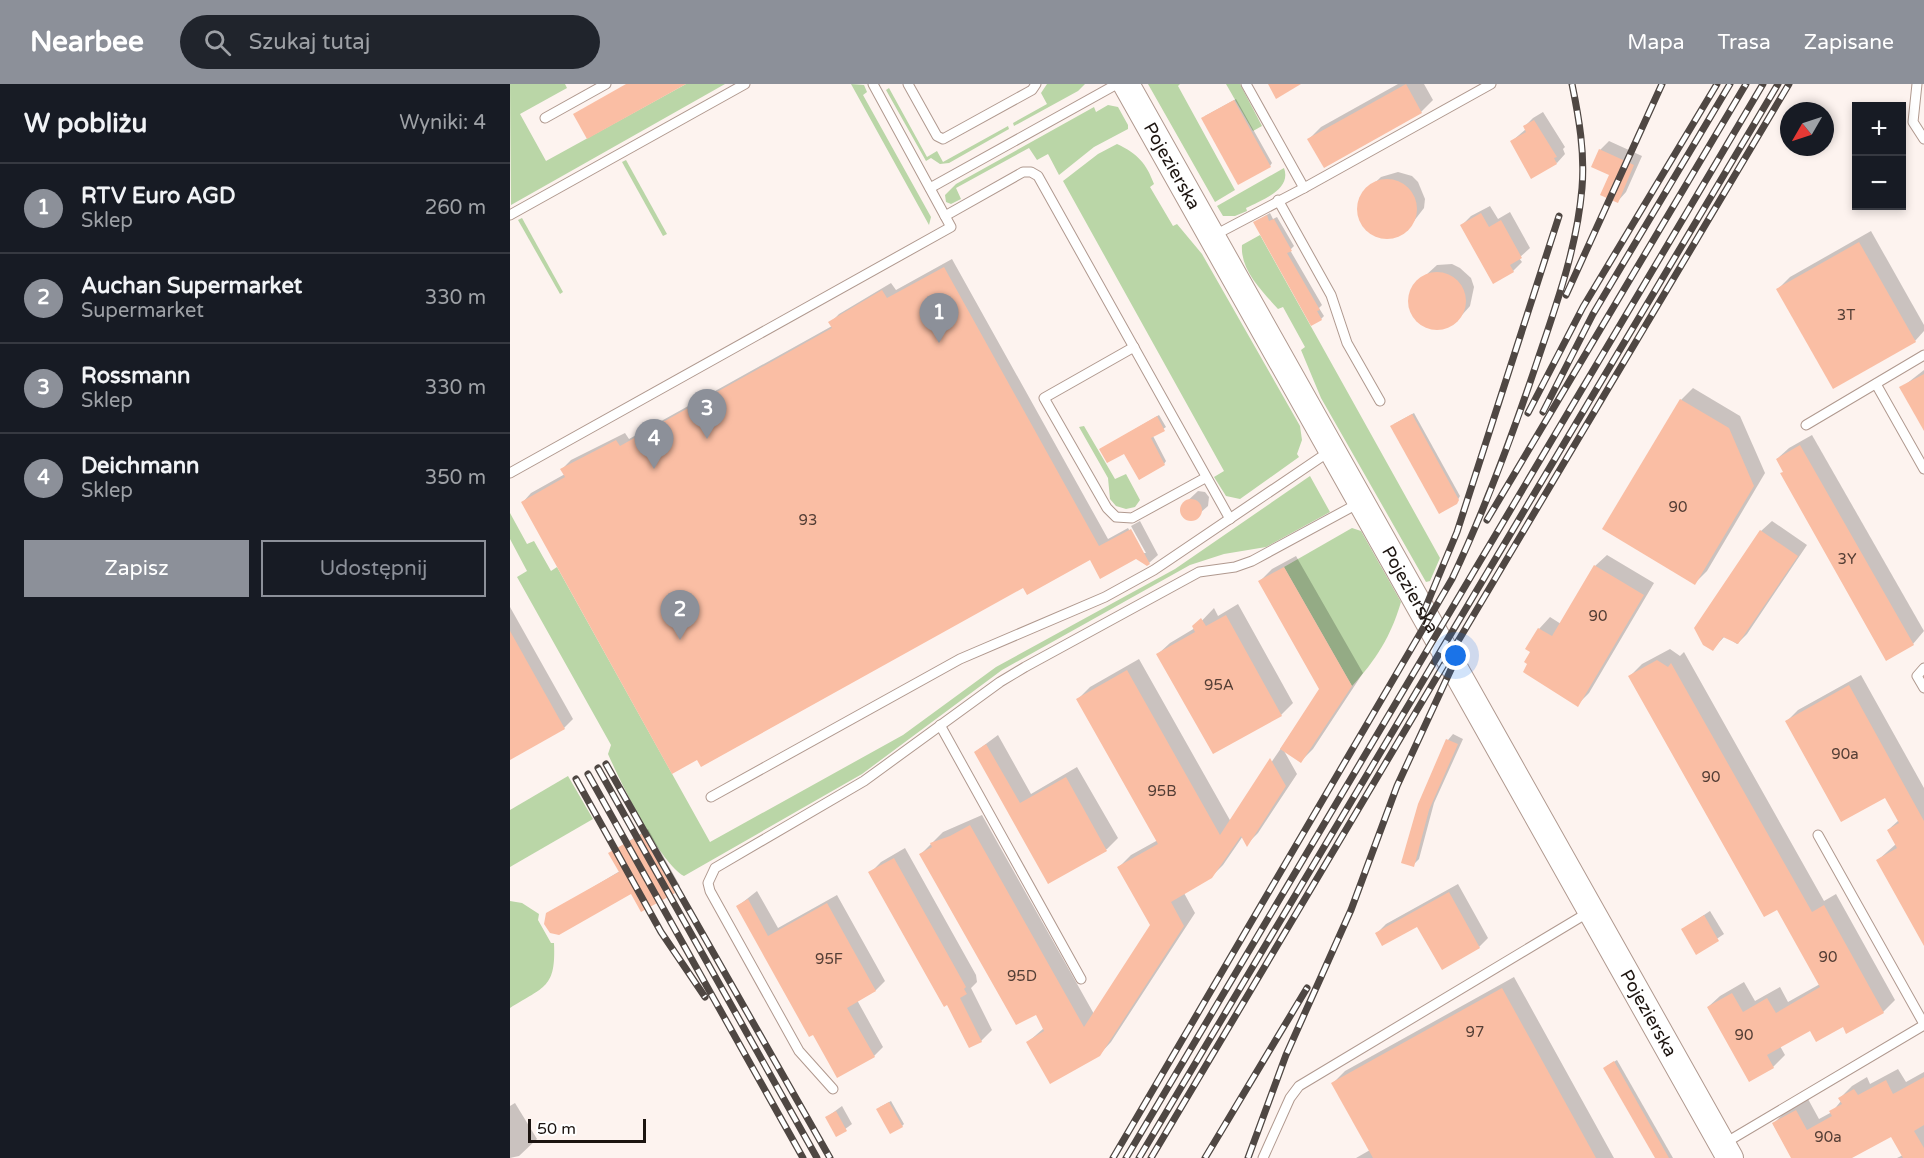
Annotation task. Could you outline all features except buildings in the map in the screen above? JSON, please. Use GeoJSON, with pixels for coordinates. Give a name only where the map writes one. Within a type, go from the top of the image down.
{"type":"FeatureCollection","features":[{"type":"Feature","properties":{"kind":"street","name":"Pojezierska"},"geometry":{"type":"LineString","coordinates":[[1126,84],[1727,1151]]}},
{"type":"Feature","properties":{"kind":"lane"},"geometry":{"type":"LineString","coordinates":[[545,118],[606,84]]}},
{"type":"Feature","properties":{"kind":"lane"},"geometry":{"type":"LineString","coordinates":[[510,215],[745,84]]}},
{"type":"Feature","properties":{"kind":"lane"},"geometry":{"type":"LineString","coordinates":[[510,473],[951,227],[873,84]]}},
{"type":"Feature","properties":{"kind":"lane"},"geometry":{"type":"LineString","coordinates":[[908,84],[937,136],[943,139],[1032,90],[1036,84]]}},
{"type":"Feature","properties":{"kind":"lane"},"geometry":{"type":"LineString","coordinates":[[930,188],[1117,84]]}},
{"type":"Feature","properties":{"kind":"lane"},"geometry":{"type":"LineString","coordinates":[[1246,84],[1304,188]]}},
{"type":"Feature","properties":{"kind":"lane"},"geometry":{"type":"LineString","coordinates":[[1211,237],[1491,84]]}},
{"type":"Feature","properties":{"kind":"lane"},"geometry":{"type":"LineString","coordinates":[[1917,84],[1913,122],[1924,139]]}},
{"type":"Feature","properties":{"kind":"lane"},"geometry":{"type":"LineString","coordinates":[[945,216],[1023,172],[1034,173],[1230,519]]}},
{"type":"Feature","properties":{"kind":"lane"},"geometry":{"type":"LineString","coordinates":[[1278,200],[1331,295],[1347,343],[1380,401]]}},
{"type":"Feature","properties":{"kind":"lane"},"geometry":{"type":"LineString","coordinates":[[1134,347],[1044,398],[1107,508],[1116,517],[1132,518],[1205,478]]}},
{"type":"Feature","properties":{"kind":"lane"},"geometry":{"type":"LineString","coordinates":[[1806,425],[1924,355]]}},
{"type":"Feature","properties":{"kind":"lane"},"geometry":{"type":"LineString","coordinates":[[1876,384],[1924,469]]}},
{"type":"Feature","properties":{"kind":"lane"},"geometry":{"type":"LineString","coordinates":[[711,797],[960,658],[1105,597],[1173,559],[1332,449]]}},
{"type":"Feature","properties":{"kind":"lane"},"geometry":{"type":"LineString","coordinates":[[833,1089],[799,1051],[710,891],[709,875],[722,863],[864,781],[1000,682],[1199,572],[1235,567],[1252,561],[1361,502]]}},
{"type":"Feature","properties":{"kind":"lane"},"geometry":{"type":"LineString","coordinates":[[1924,668],[1917,676],[1924,688]]}},
{"type":"Feature","properties":{"kind":"lane"},"geometry":{"type":"LineString","coordinates":[[940,725],[1081,979]]}},
{"type":"Feature","properties":{"kind":"lane"},"geometry":{"type":"LineString","coordinates":[[1727,1151],[1924,1025],[1818,835]]}},
{"type":"Feature","properties":{"kind":"lane"},"geometry":{"type":"LineString","coordinates":[[1263,1158],[1290,1098],[1299,1086],[1568,927],[1591,911]]}},
{"type":"Feature","properties":{"kind":"green space"},"geometry":{"type":"Polygon","coordinates":[[[510,84],[565,84],[567,88],[520,114],[546,161],[686,84],[725,84],[511,205],[510,84]]]}},
{"type":"Feature","properties":{"kind":"green space"},"geometry":{"type":"Polygon","coordinates":[[[851,84],[864,85],[867,92],[863,95],[931,217],[929,225],[851,84]]]}},
{"type":"Feature","properties":{"kind":"green space"},"geometry":{"type":"Polygon","coordinates":[[[1047,84],[1085,84],[1078,91],[1014,126],[1013,123],[1047,104],[1041,93],[1047,84]]]}},
{"type":"Feature","properties":{"kind":"green space"},"geometry":{"type":"Polygon","coordinates":[[[1148,84],[1180,84],[1178,86],[1235,190],[1215,202],[1148,84]]]}},
{"type":"Feature","properties":{"kind":"green space"},"geometry":{"type":"Polygon","coordinates":[[[1226,84],[1240,84],[1262,126],[1253,131],[1226,84]]]}},
{"type":"Feature","properties":{"kind":"green space"},"geometry":{"type":"Polygon","coordinates":[[[889,88],[927,157],[937,151],[943,162],[1008,126],[1009,129],[949,163],[940,164],[931,158],[926,161],[886,90],[889,88]]]}},
{"type":"Feature","properties":{"kind":"green space"},"geometry":{"type":"Polygon","coordinates":[[[1108,105],[1118,107],[1128,129],[1094,147],[1059,175],[1048,154],[1037,160],[1029,148],[956,188],[961,199],[951,204],[946,202],[945,195],[956,184],[1094,107],[1096,112],[1108,105]]]}},
{"type":"Feature","properties":{"kind":"green space"},"geometry":{"type":"Polygon","coordinates":[[[1117,144],[1136,156],[1148,170],[1154,184],[1150,187],[1173,226],[1177,224],[1202,254],[1300,426],[1302,440],[1297,454],[1299,457],[1240,499],[1226,496],[1214,477],[1224,471],[1063,181],[1098,154],[1117,144]]]}},
{"type":"Feature","properties":{"kind":"green space"},"geometry":{"type":"Polygon","coordinates":[[[626,160],[667,234],[663,236],[622,162],[626,160]]]}},
{"type":"Feature","properties":{"kind":"green space"},"geometry":{"type":"Polygon","coordinates":[[[1284,168],[1284,182],[1274,193],[1246,208],[1247,211],[1235,216],[1223,216],[1217,206],[1284,168]]]}},
{"type":"Feature","properties":{"kind":"green space"},"geometry":{"type":"Polygon","coordinates":[[[522,218],[563,292],[560,294],[518,220],[522,218]]]}},
{"type":"Feature","properties":{"kind":"green space"},"geometry":{"type":"Polygon","coordinates":[[[1260,235],[1440,558],[1430,581],[1426,582],[1321,398],[1301,350],[1305,347],[1283,307],[1278,309],[1248,271],[1242,254],[1242,245],[1260,235]]]}},
{"type":"Feature","properties":{"kind":"green space"},"geometry":{"type":"Polygon","coordinates":[[[1084,426],[1115,479],[1126,474],[1140,500],[1135,507],[1126,509],[1116,506],[1110,499],[1108,478],[1079,427],[1084,426]]]}},
{"type":"Feature","properties":{"kind":"green space"},"geometry":{"type":"Polygon","coordinates":[[[1310,476],[1330,512],[1266,547],[1224,554],[1190,565],[1002,670],[862,774],[684,876],[663,855],[631,802],[608,754],[611,745],[517,577],[527,571],[510,539],[510,513],[527,544],[534,541],[551,571],[557,567],[710,842],[903,735],[996,667],[1175,569],[1310,476]]]}},
{"type":"Feature","properties":{"kind":"green space"},"geometry":{"type":"Polygon","coordinates":[[[1352,528],[1361,531],[1401,602],[1382,647],[1352,686],[1284,567],[1352,528]]]}},
{"type":"Feature","properties":{"kind":"green space"},"geometry":{"type":"Polygon","coordinates":[[[568,776],[593,819],[510,867],[510,810],[568,776]]]}},
{"type":"Feature","properties":{"kind":"green space"},"geometry":{"type":"Polygon","coordinates":[[[510,901],[522,903],[539,914],[538,920],[551,943],[554,943],[554,958],[553,969],[546,984],[510,1008],[510,901]]]}},
{"type":"Feature","properties":{"kind":"railway"},"geometry":{"type":"LineString","coordinates":[[1113,1158],[1452,579],[1476,525],[1529,387],[1559,296],[1576,232],[1583,162],[1572,84]]}},
{"type":"Feature","properties":{"kind":"railway"},"geometry":{"type":"LineString","coordinates":[[1566,295],[1662,84]]}},
{"type":"Feature","properties":{"kind":"railway"},"geometry":{"type":"LineString","coordinates":[[1528,413],[1583,307],[1717,84]]}},
{"type":"Feature","properties":{"kind":"railway"},"geometry":{"type":"LineString","coordinates":[[1543,412],[1593,314],[1730,84]]}},
{"type":"Feature","properties":{"kind":"railway"},"geometry":{"type":"LineString","coordinates":[[1487,520],[1746,84]]}},
{"type":"Feature","properties":{"kind":"railway"},"geometry":{"type":"LineString","coordinates":[[1126,1158],[1763,84]]}},
{"type":"Feature","properties":{"kind":"railway"},"geometry":{"type":"LineString","coordinates":[[1139,1158],[1778,84]]}},
{"type":"Feature","properties":{"kind":"railway"},"geometry":{"type":"LineString","coordinates":[[1151,1158],[1789,84]]}},
{"type":"Feature","properties":{"kind":"railway"},"geometry":{"type":"LineString","coordinates":[[1422,616],[1457,532],[1559,216]]}},
{"type":"Feature","properties":{"kind":"railway"},"geometry":{"type":"LineString","coordinates":[[1248,1158],[1286,1055],[1351,910],[1397,786],[1453,665]]}},
{"type":"Feature","properties":{"kind":"railway"},"geometry":{"type":"LineString","coordinates":[[606,764],[830,1158]]}},
{"type":"Feature","properties":{"kind":"railway"},"geometry":{"type":"LineString","coordinates":[[598,768],[817,1158]]}},
{"type":"Feature","properties":{"kind":"railway"},"geometry":{"type":"LineString","coordinates":[[588,774],[803,1158]]}},
{"type":"Feature","properties":{"kind":"railway"},"geometry":{"type":"LineString","coordinates":[[576,779],[661,932],[705,997]]}},
{"type":"Feature","properties":{"kind":"railway"},"geometry":{"type":"LineString","coordinates":[[1205,1158],[1307,988]]}},
{"type":"Feature","properties":{"kind":"place","name":"RTV Euro AGD"},"geometry":{"type":"Point","coordinates":[939,343]}},
{"type":"Feature","properties":{"kind":"place","name":"Rossmann"},"geometry":{"type":"Point","coordinates":[707,439]}},
{"type":"Feature","properties":{"kind":"place","name":"Deichmann"},"geometry":{"type":"Point","coordinates":[654,469]}},
{"type":"Feature","properties":{"kind":"place","name":"Auchan Supermarket"},"geometry":{"type":"Point","coordinates":[680,640]}}]}
